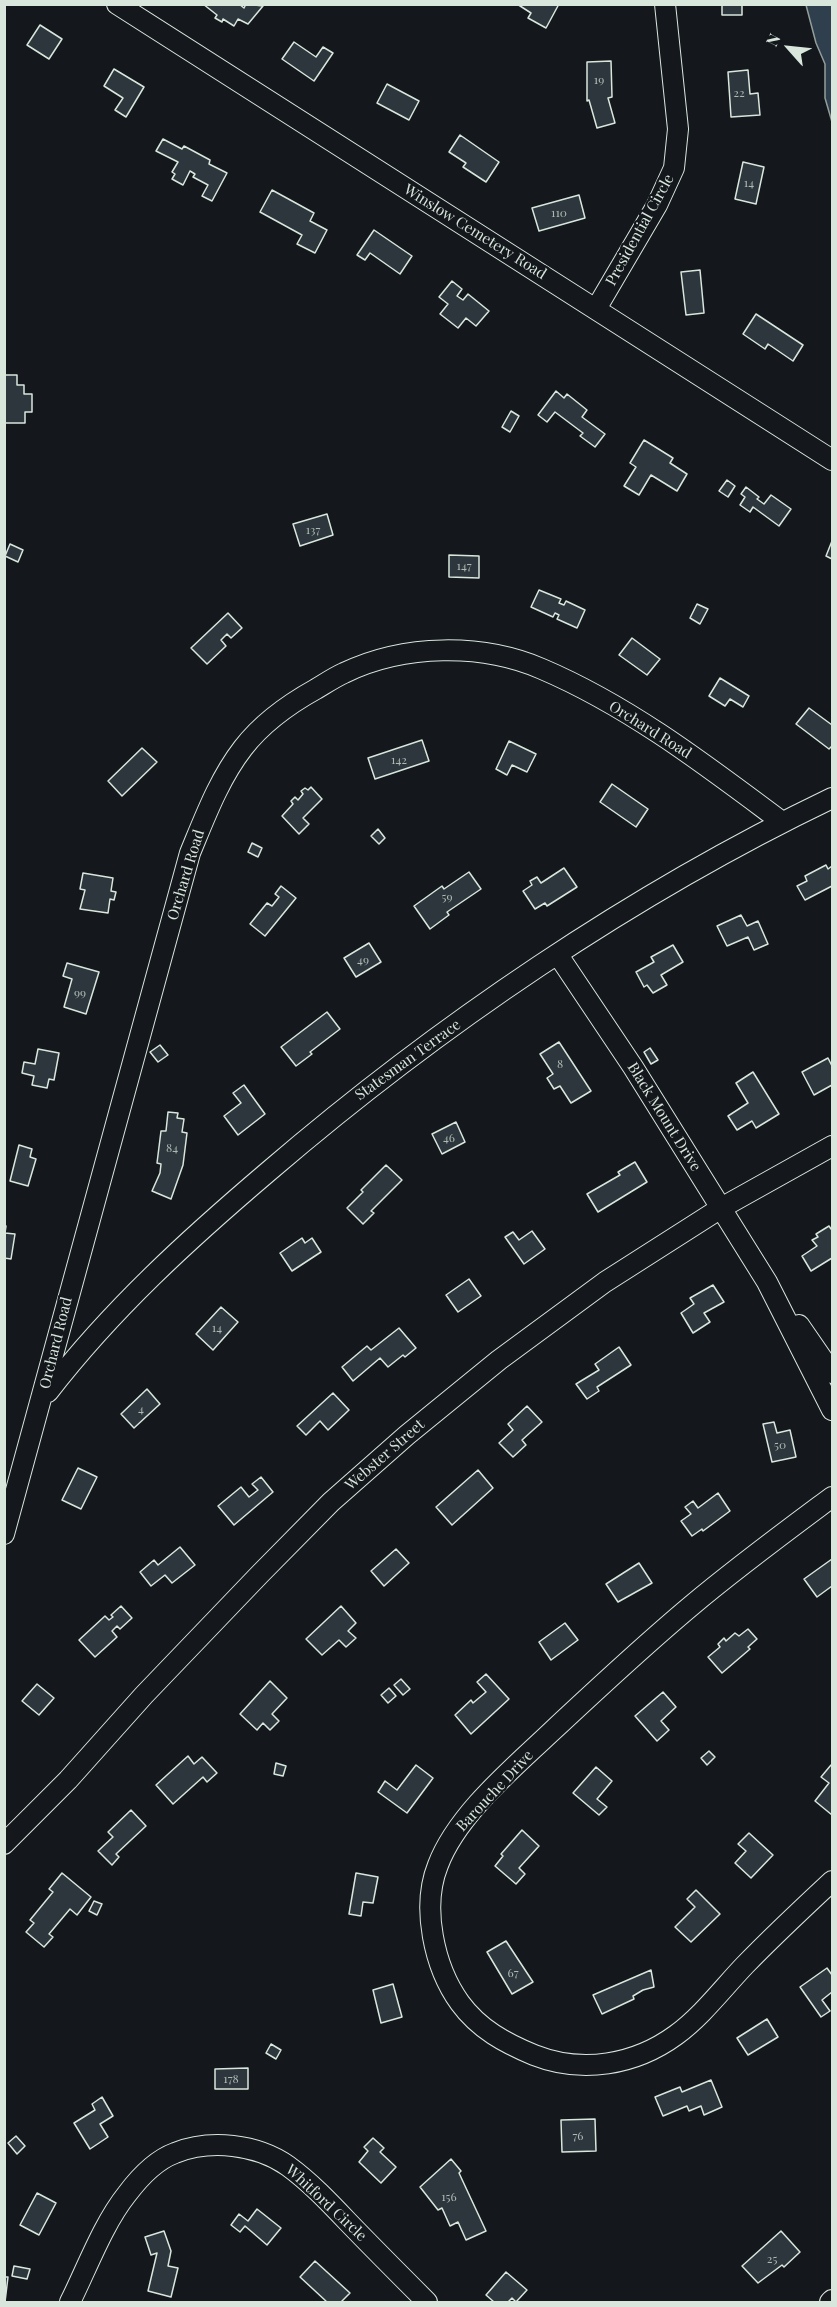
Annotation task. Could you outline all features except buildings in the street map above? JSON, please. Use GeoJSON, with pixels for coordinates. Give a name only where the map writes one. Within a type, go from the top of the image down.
{"type":"FeatureCollection","features":[{"type":"Feature","properties":{"kind":"street","name":"Winslow Cemetery Road"},"geometry":{"type":"LineString","coordinates":[[117,4],[832,460]]}},
{"type":"Feature","properties":{"kind":"street","name":"Presidential Circle"},"geometry":{"type":"LineString","coordinates":[[596,309],[657,205],[674,168],[678,129],[664,5]]}},
{"type":"Feature","properties":{"kind":"street","name":"Orchard Road"},"geometry":{"type":"LineString","coordinates":[[4,1534],[190,853],[208,810],[237,757],[256,732],[282,710],[344,673],[368,663],[433,651],[468,651],[500,655],[541,669],[615,707],[704,764],[782,822]]}},
{"type":"Feature","properties":{"kind":"street","name":"Statesman Terrace"},"geometry":{"type":"LineString","coordinates":[[42,1399],[74,1359],[183,1244],[355,1099],[414,1054],[632,907],[782,822],[832,798]]}},
{"type":"Feature","properties":{"kind":"street","name":"Black Mount Drive"},"geometry":{"type":"LineString","coordinates":[[558,955],[633,1067],[767,1282],[832,1373]]}},
{"type":"Feature","properties":{"kind":"street","name":"Webster Street"},"geometry":{"type":"LineString","coordinates":[[4,1844],[68,1780],[144,1695],[331,1502],[407,1435],[499,1360],[604,1282],[721,1208],[832,1146]]}},
{"type":"Feature","properties":{"kind":"street","name":"Black Mount Drive"},"geometry":{"type":"LineString","coordinates":[[767,1282],[832,1410]]}},
{"type":"Feature","properties":{"kind":"street","name":"Barouche Drive"},"geometry":{"type":"LineString","coordinates":[[832,1497],[743,1564],[640,1649],[488,1794],[461,1825],[437,1866],[432,1890],[432,1933],[436,1954],[456,1996],[470,2016],[492,2034],[544,2059],[583,2066],[599,2066],[644,2054],[677,2035],[832,1881]]}},
{"type":"Feature","properties":{"kind":"street","name":"Whitford Circle"},"geometry":{"type":"LineString","coordinates":[[70,2302],[116,2211],[136,2182],[155,2165],[174,2153],[197,2147],[221,2145],[243,2147],[265,2153],[287,2165],[317,2191],[427,2302]]}},
{"type":"Feature","properties":{"kind":"water"},"geometry":{"type":"Polygon","coordinates":[[[806,5],[832,5],[832,122],[825,98],[825,64],[816,43],[806,5]]]}}]}
